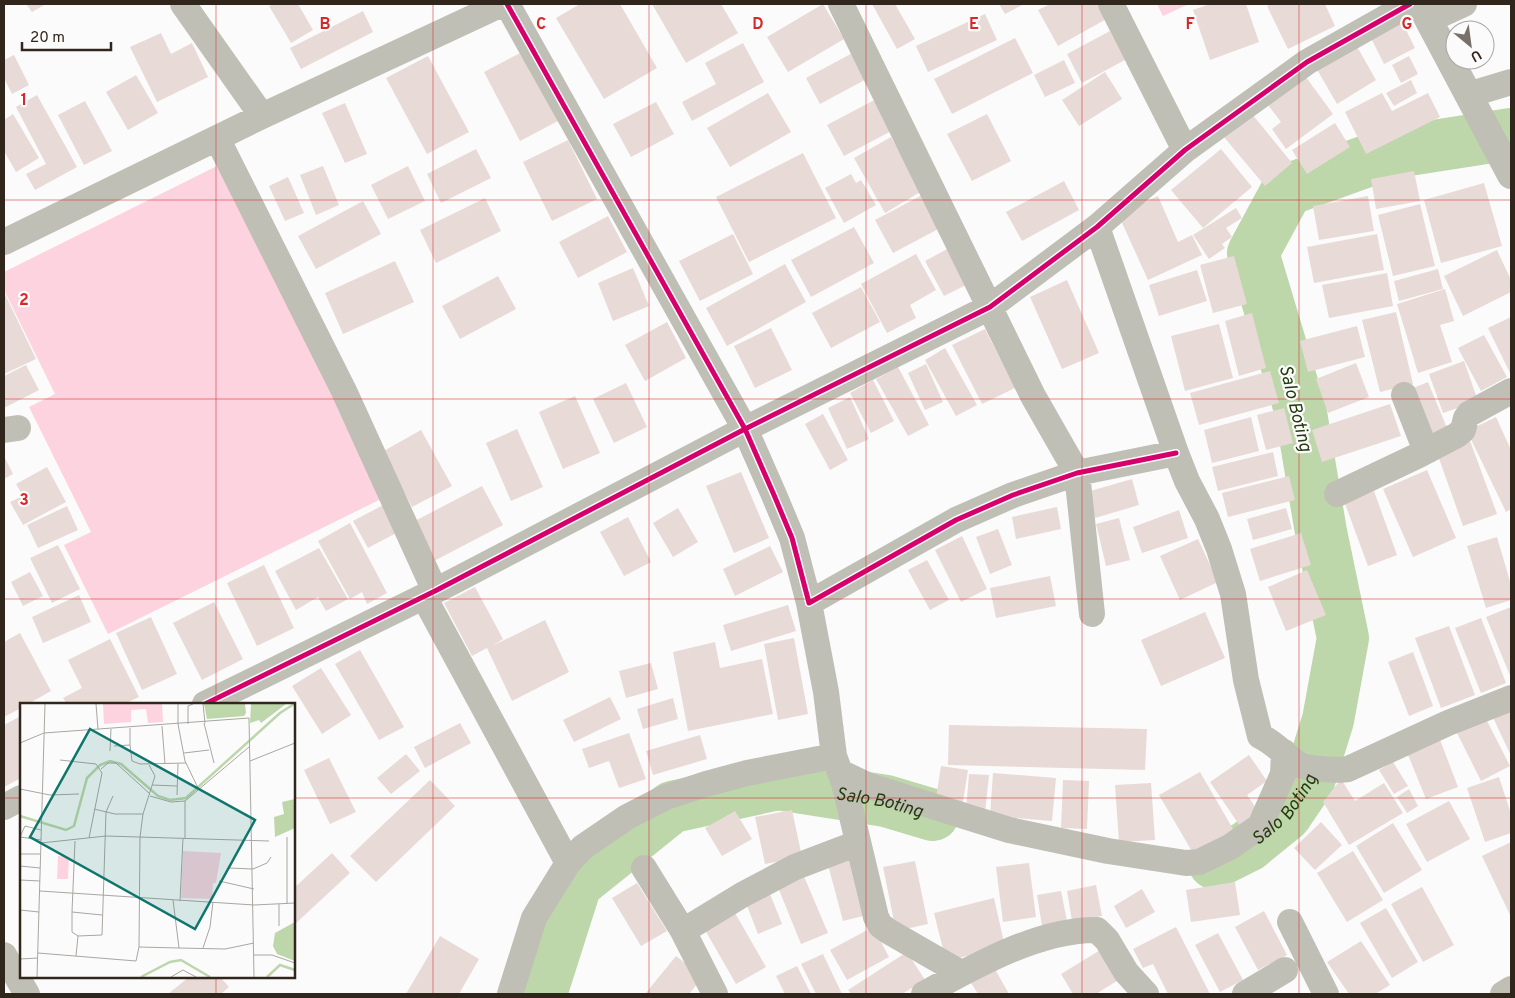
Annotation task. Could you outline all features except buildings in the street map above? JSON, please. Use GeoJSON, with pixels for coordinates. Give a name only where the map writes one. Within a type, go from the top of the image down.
{"type":"FeatureCollection","features":[{"type":"Feature","properties":{"kind":"street"},"geometry":{"type":"LineString","coordinates":[[183,4],[262,116]]}},
{"type":"Feature","properties":{"kind":"street"},"geometry":{"type":"LineString","coordinates":[[4,242],[262,116],[502,4]]}},
{"type":"Feature","properties":{"kind":"street"},"geometry":{"type":"LineString","coordinates":[[507,4],[745,429],[792,538],[809,603],[839,770],[876,917],[880,925],[896,936],[961,973]]}},
{"type":"Feature","properties":{"kind":"street"},"geometry":{"type":"LineString","coordinates":[[841,4],[1033,396],[1077,473],[1092,614]]}},
{"type":"Feature","properties":{"kind":"street"},"geometry":{"type":"LineString","coordinates":[[1111,4],[1185,150]]}},
{"type":"Feature","properties":{"kind":"street"},"geometry":{"type":"LineString","coordinates":[[207,703],[429,594],[745,429],[990,307],[1097,227],[1185,150],[1306,62],[1420,9],[1464,4]]}},
{"type":"Feature","properties":{"kind":"street"},"geometry":{"type":"LineString","coordinates":[[1420,9],[1511,175]]}},
{"type":"Feature","properties":{"kind":"street"},"geometry":{"type":"LineString","coordinates":[[1468,95],[1511,82]]}},
{"type":"Feature","properties":{"kind":"street"},"geometry":{"type":"LineString","coordinates":[[217,138],[344,391],[429,594],[568,863]]}},
{"type":"Feature","properties":{"kind":"street"},"geometry":{"type":"LineString","coordinates":[[1097,227],[1176,453],[1187,481],[1219,548],[1233,594],[1246,680],[1260,736],[1273,742],[1292,758],[1340,771],[1448,723],[1511,698]]}},
{"type":"Feature","properties":{"kind":"street"},"geometry":{"type":"LineString","coordinates":[[1337,494],[1426,451],[1463,430],[1469,414],[1511,391]]}},
{"type":"Feature","properties":{"kind":"street"},"geometry":{"type":"LineString","coordinates":[[1404,395],[1426,451]]}},
{"type":"Feature","properties":{"kind":"street"},"geometry":{"type":"LineString","coordinates":[[809,603],[956,520],[1014,496],[1077,473],[1176,453]]}},
{"type":"Feature","properties":{"kind":"street"},"geometry":{"type":"LineString","coordinates":[[512,993],[534,918],[568,863],[583,847],[627,817],[666,797],[706,784],[747,774],[839,770],[869,786],[1009,830],[1108,851],[1193,863],[1230,847],[1260,826],[1292,758]]}},
{"type":"Feature","properties":{"kind":"street"},"geometry":{"type":"LineString","coordinates":[[4,807],[20,799]]}},
{"type":"Feature","properties":{"kind":"street"},"geometry":{"type":"LineString","coordinates":[[683,931],[742,894],[856,834]]}},
{"type":"Feature","properties":{"kind":"street"},"geometry":{"type":"LineString","coordinates":[[644,868],[683,931],[715,994]]}},
{"type":"Feature","properties":{"kind":"street"},"geometry":{"type":"LineString","coordinates":[[1290,922],[1326,994]]}},
{"type":"Feature","properties":{"kind":"street"},"geometry":{"type":"LineString","coordinates":[[924,994],[961,973],[1025,944],[1073,932],[1097,930],[1107,940],[1126,972],[1146,994]]}},
{"type":"Feature","properties":{"kind":"street"},"geometry":{"type":"LineString","coordinates":[[4,955],[27,994]]}},
{"type":"Feature","properties":{"kind":"street"},"geometry":{"type":"LineString","coordinates":[[1244,994],[1285,970]]}},
{"type":"Feature","properties":{"kind":"street"},"geometry":{"type":"LineString","coordinates":[[1503,994],[1511,989]]}},
{"type":"Feature","properties":{"kind":"shaded area"},"geometry":{"type":"Polygon","coordinates":[[[1157,4],[1189,4],[1163,16],[1157,4]]]}},
{"type":"Feature","properties":{"kind":"shaded area"},"geometry":{"type":"Polygon","coordinates":[[[221,164],[385,497],[108,634],[64,545],[91,532],[29,407],[55,394],[4,290],[4,272],[221,164]]]}},
{"type":"Feature","properties":{"kind":"waterway","name":"Salo Boting"},"geometry":{"type":"LineString","coordinates":[[1214,863],[1248,846],[1286,815],[1309,781],[1328,720],[1343,638],[1321,532],[1301,413],[1253,253],[1287,190],[1389,153],[1511,134]]}},
{"type":"Feature","properties":{"kind":"waterway","name":"Salo Boting"},"geometry":{"type":"LineString","coordinates":[[541,994],[576,884],[672,807],[778,784],[886,801],[933,815]]}},
{"type":"Feature","properties":{"kind":"cycle path"},"geometry":{"type":"LineString","coordinates":[[507,4],[745,429],[792,538],[809,603],[956,520],[1013,495],[1077,473],[1176,453]]}},
{"type":"Feature","properties":{"kind":"cycle path"},"geometry":{"type":"LineString","coordinates":[[207,703],[435,591],[745,429],[990,307],[1097,227],[1185,150],[1307,62],[1410,4]]}}]}
